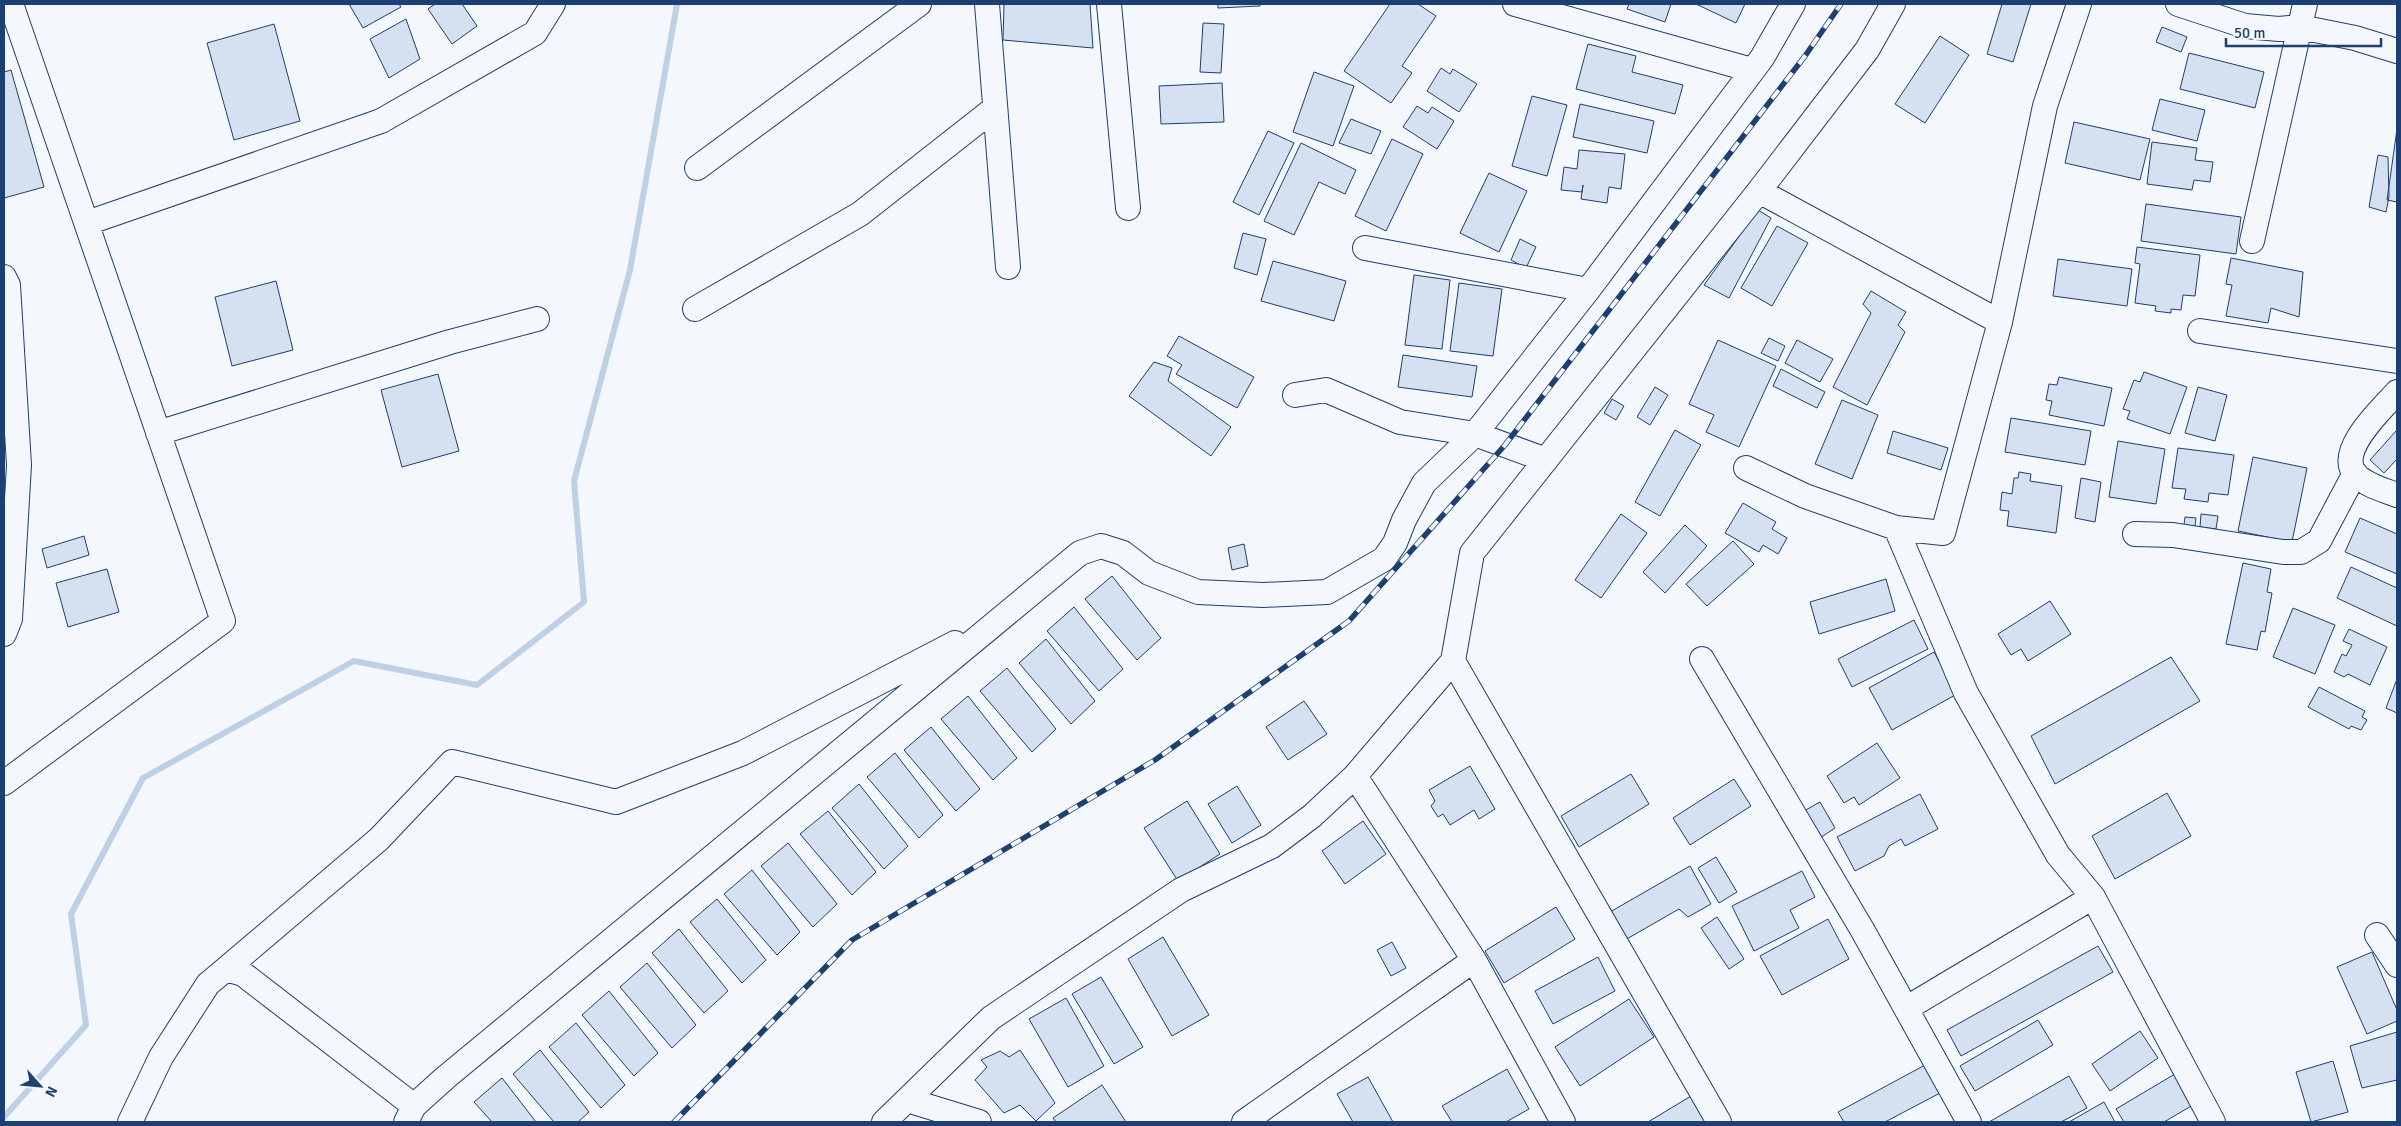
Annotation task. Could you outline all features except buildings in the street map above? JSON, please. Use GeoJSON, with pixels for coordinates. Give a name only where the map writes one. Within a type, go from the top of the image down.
{"type":"FeatureCollection","features":[{"type":"Feature","properties":{"kind":"street"},"geometry":{"type":"LineString","coordinates":[[4,783],[223,621],[11,4]]}},
{"type":"Feature","properties":{"kind":"street"},"geometry":{"type":"LineString","coordinates":[[87,223],[381,121],[534,34],[553,4]]}},
{"type":"Feature","properties":{"kind":"street"},"geometry":{"type":"LineString","coordinates":[[697,168],[919,4]]}},
{"type":"Feature","properties":{"kind":"street"},"geometry":{"type":"LineString","coordinates":[[987,4],[1008,267]]}},
{"type":"Feature","properties":{"kind":"street"},"geometry":{"type":"LineString","coordinates":[[1109,4],[1128,208]]}},
{"type":"Feature","properties":{"kind":"street"},"geometry":{"type":"LineString","coordinates":[[1515,4],[1752,70]]}},
{"type":"Feature","properties":{"kind":"street"},"geometry":{"type":"LineString","coordinates":[[226,969],[243,974],[410,1114],[445,1078],[1080,552],[1101,546],[1123,553],[1149,573],[1198,592],[1263,595],[1327,592],[1384,559],[1395,543],[1404,520],[1424,484],[1475,434],[1588,290],[1752,70],[1793,4]]}},
{"type":"Feature","properties":{"kind":"street"},"geometry":{"type":"LineString","coordinates":[[884,1122],[991,1018],[1181,890],[1272,846],[1312,816],[1355,776],[1454,661],[1472,553],[1759,191],[1868,50],[1893,4]]}},
{"type":"Feature","properties":{"kind":"street"},"geometry":{"type":"LineString","coordinates":[[1746,468],[1805,496],[1896,528],[1943,533],[2000,322],[2046,106],[2080,4]]}},
{"type":"Feature","properties":{"kind":"street"},"geometry":{"type":"LineString","coordinates":[[2178,4],[2245,26],[2279,29],[2300,27],[2355,38],[2397,51]]}},
{"type":"Feature","properties":{"kind":"street"},"geometry":{"type":"LineString","coordinates":[[2252,241],[2305,4]]}},
{"type":"Feature","properties":{"kind":"street"},"geometry":{"type":"LineString","coordinates":[[695,309],[860,214],[995,108]]}},
{"type":"Feature","properties":{"kind":"street"},"geometry":{"type":"LineString","coordinates":[[1759,191],[2000,322]]}},
{"type":"Feature","properties":{"kind":"street"},"geometry":{"type":"LineString","coordinates":[[1365,248],[1588,290]]}},
{"type":"Feature","properties":{"kind":"street"},"geometry":{"type":"LineString","coordinates":[[4,277],[8,285],[19,465],[10,619],[4,634]]}},
{"type":"Feature","properties":{"kind":"street"},"geometry":{"type":"LineString","coordinates":[[158,433],[450,342],[537,319]]}},
{"type":"Feature","properties":{"kind":"street"},"geometry":{"type":"LineString","coordinates":[[2200,332],[2397,362]]}},
{"type":"Feature","properties":{"kind":"street"},"geometry":{"type":"LineString","coordinates":[[1294,395],[1326,390],[1400,422],[1475,434],[1546,460]]}},
{"type":"Feature","properties":{"kind":"street"},"geometry":{"type":"LineString","coordinates":[[2397,392],[2355,442],[2350,460],[2355,473],[2366,482],[2397,495]]}},
{"type":"Feature","properties":{"kind":"street"},"geometry":{"type":"LineString","coordinates":[[2135,534],[2173,535],[2283,552],[2302,552],[2319,541],[2355,473]]}},
{"type":"Feature","properties":{"kind":"street"},"geometry":{"type":"LineString","coordinates":[[1896,528],[1966,693],[2058,855],[2093,897],[2213,1122]]}},
{"type":"Feature","properties":{"kind":"street"},"geometry":{"type":"LineString","coordinates":[[130,1122],[161,1057],[208,984],[379,839],[452,762],[616,802],[744,753],[996,622]]}},
{"type":"Feature","properties":{"kind":"street"},"geometry":{"type":"LineString","coordinates":[[1702,659],[1907,1008],[1962,1120]]}},
{"type":"Feature","properties":{"kind":"street"},"geometry":{"type":"LineString","coordinates":[[1454,661],[1719,1122]]}},
{"type":"Feature","properties":{"kind":"street"},"geometry":{"type":"LineString","coordinates":[[1355,776],[1474,960],[1563,1122]]}},
{"type":"Feature","properties":{"kind":"street"},"geometry":{"type":"LineString","coordinates":[[1907,1008],[2093,897]]}},
{"type":"Feature","properties":{"kind":"street"},"geometry":{"type":"LineString","coordinates":[[2378,935],[2397,965]]}},
{"type":"Feature","properties":{"kind":"street"},"geometry":{"type":"LineString","coordinates":[[1244,1122],[1474,960]]}},
{"type":"Feature","properties":{"kind":"street"},"geometry":{"type":"LineString","coordinates":[[907,1100],[979,1122]]}},
{"type":"Feature","properties":{"kind":"waterway"},"geometry":{"type":"LineString","coordinates":[[4,1117],[86,1025],[71,914],[143,778],[354,661],[477,685],[584,602],[574,481],[630,270],[677,4]]}},
{"type":"Feature","properties":{"kind":"railway"},"geometry":{"type":"LineString","coordinates":[[674,1122],[852,940],[1155,760],[1349,621],[1505,445],[1805,56],[1841,4]]}}]}
